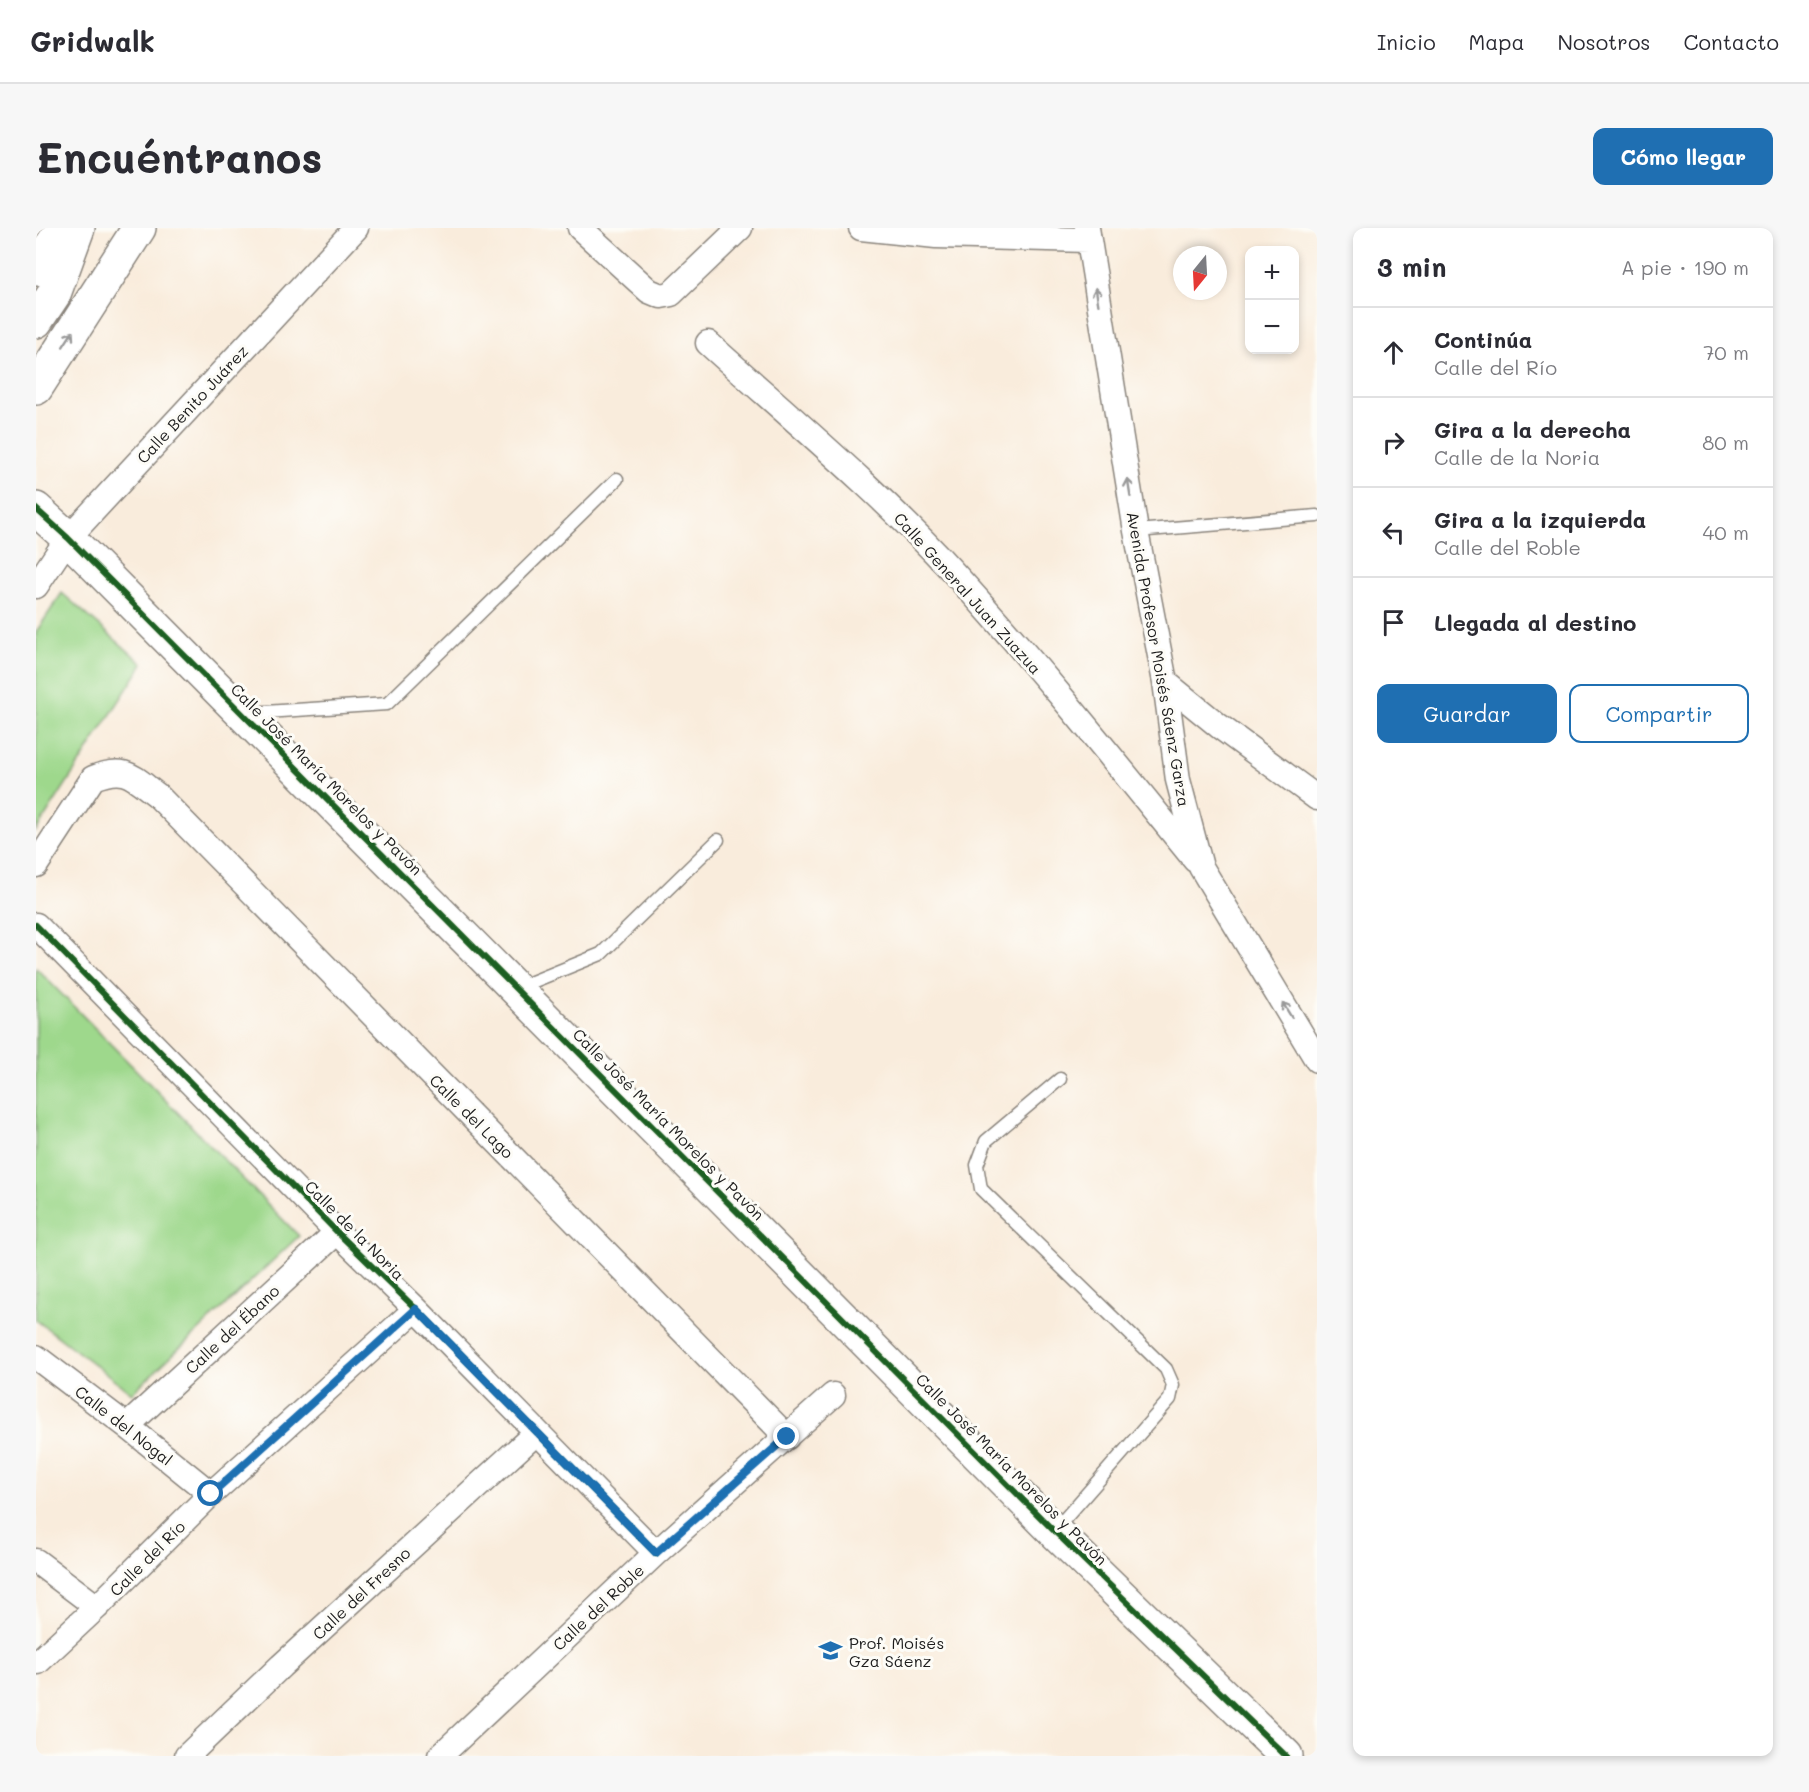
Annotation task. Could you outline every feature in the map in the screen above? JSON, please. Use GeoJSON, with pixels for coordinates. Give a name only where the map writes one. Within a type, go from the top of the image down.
{"type":"FeatureCollection","features":[{"type":"Feature","properties":{"kind":"street"},"geometry":{"type":"LineString","coordinates":[[36,269],[63,228]]}},
{"type":"Feature","properties":{"kind":"street"},"geometry":{"type":"LineString","coordinates":[[36,321],[54,294],[78,228]]}},
{"type":"Feature","properties":{"kind":"street"},"geometry":{"type":"LineString","coordinates":[[36,388],[139,228]]}},
{"type":"Feature","properties":{"kind":"street","name":"Calle Benito Juárez"},"geometry":{"type":"LineString","coordinates":[[36,586],[68,538],[356,228]]}},
{"type":"Feature","properties":{"kind":"street"},"geometry":{"type":"LineString","coordinates":[[580,228],[649,291],[661,296],[671,294],[740,228]]}},
{"type":"Feature","properties":{"kind":"street"},"geometry":{"type":"LineString","coordinates":[[861,228],[936,236],[988,238],[1087,234]]}},
{"type":"Feature","properties":{"kind":"street","name":"Avenida Profesor Moisés Sáenz Garza"},"geometry":{"type":"LineString","coordinates":[[1087,234],[1136,531],[1165,682],[1178,780],[1201,867],[1317,1060]]}},
{"type":"Feature","properties":{"kind":"street","name":"Calle General Juan Zuazua"},"geometry":{"type":"LineString","coordinates":[[708,343],[893,510],[953,572],[1049,683],[1201,867]]}},
{"type":"Feature","properties":{"kind":"street","name":"Calle José María Morelos y Pavón"},"geometry":{"type":"LineString","coordinates":[[36,509],[68,538],[1054,1531],[1286,1756]]}},
{"type":"Feature","properties":{"kind":"street"},"geometry":{"type":"LineString","coordinates":[[1165,682],[1219,726],[1317,798]]}},
{"type":"Feature","properties":{"kind":"street","name":"Calle del Lago"},"geometry":{"type":"LineString","coordinates":[[36,865],[93,778],[109,771],[121,772],[135,778],[156,795],[787,1437]]}},
{"type":"Feature","properties":{"kind":"street","name":"Calle de la Noria"},"geometry":{"type":"LineString","coordinates":[[36,926],[337,1233],[416,1309],[656,1553]]}},
{"type":"Feature","properties":{"kind":"street","name":"Calle del Ébano"},"geometry":{"type":"LineString","coordinates":[[128,1426],[337,1233]]}},
{"type":"Feature","properties":{"kind":"street","name":"Calle del Río"},"geometry":{"type":"LineString","coordinates":[[38,1662],[211,1494],[416,1309]]}},
{"type":"Feature","properties":{"kind":"street","name":"Calle del Nogal"},"geometry":{"type":"LineString","coordinates":[[36,1357],[128,1426],[211,1494]]}},
{"type":"Feature","properties":{"kind":"street","name":"Calle del Roble"},"geometry":{"type":"LineString","coordinates":[[440,1756],[656,1553],[833,1395]]}},
{"type":"Feature","properties":{"kind":"street","name":"Calle del Fresno"},"geometry":{"type":"LineString","coordinates":[[187,1756],[281,1666],[537,1431]]}},
{"type":"Feature","properties":{"kind":"street"},"geometry":{"type":"LineString","coordinates":[[36,1562],[97,1607]]}},
{"type":"Feature","properties":{"kind":"lane"},"geometry":{"type":"LineString","coordinates":[[243,714],[387,704],[617,479]]}},
{"type":"Feature","properties":{"kind":"lane"},"geometry":{"type":"LineString","coordinates":[[1136,531],[1317,516]]}},
{"type":"Feature","properties":{"kind":"lane"},"geometry":{"type":"LineString","coordinates":[[516,988],[601,954],[718,840]]}},
{"type":"Feature","properties":{"kind":"lane"},"geometry":{"type":"LineString","coordinates":[[1054,1531],[1170,1399],[1173,1385],[1166,1370],[981,1189],[977,1166],[986,1141],[1060,1079]]}},
{"type":"Feature","properties":{"kind":"green space"},"geometry":{"type":"Polygon","coordinates":[[[62,593],[143,664],[36,831],[36,632],[62,593]]]}},
{"type":"Feature","properties":{"kind":"green space"},"geometry":{"type":"Polygon","coordinates":[[[36,968],[299,1236],[132,1393],[36,1320],[36,968]]]}},
{"type":"Feature","properties":{"kind":"cycle path"},"geometry":{"type":"LineString","coordinates":[[36,509],[68,538],[1054,1531],[1286,1756]]}},
{"type":"Feature","properties":{"kind":"cycle path"},"geometry":{"type":"LineString","coordinates":[[36,925],[656,1553]]}},
{"type":"Feature","properties":{"kind":"place","name":"Prof. Moisés Gza Sáenz"},"geometry":{"type":"Point","coordinates":[831,1651]}},
{"type":"Feature","properties":{"kind":"route"},"geometry":{"type":"LineString","coordinates":[[211,1494],[416,1309],[656,1553],[787,1437]]}}]}
